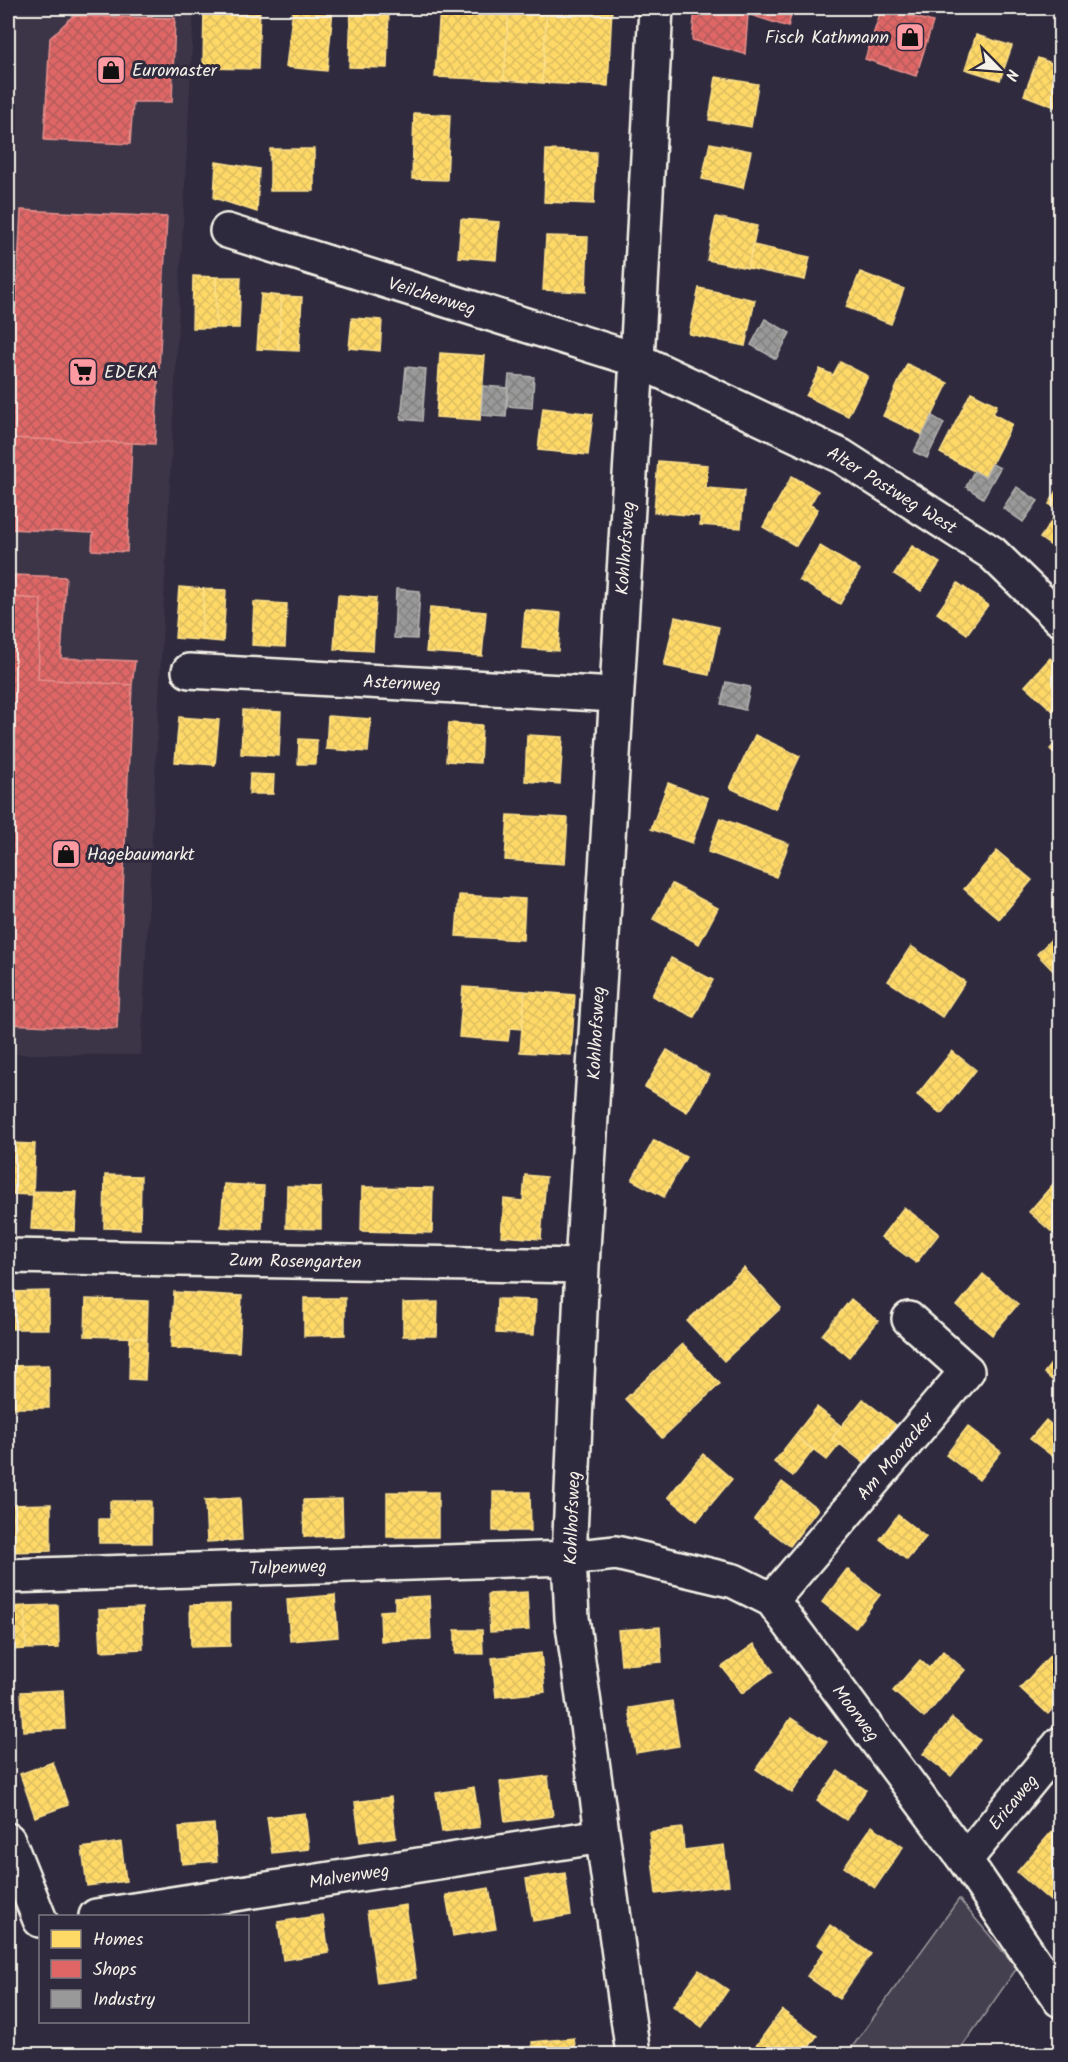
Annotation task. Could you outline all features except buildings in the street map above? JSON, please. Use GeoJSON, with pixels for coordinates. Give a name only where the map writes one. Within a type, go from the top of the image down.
{"type":"FeatureCollection","features":[{"type":"Feature","properties":{"kind":"street","name":"Kohlhofsweg"},"geometry":{"type":"LineString","coordinates":[[633,2055],[572,1618],[569,1558],[582,1266],[656,8]]}},
{"type":"Feature","properties":{"kind":"street","name":"Veilchenweg"},"geometry":{"type":"LineString","coordinates":[[228,231],[637,360]]}},
{"type":"Feature","properties":{"kind":"street","name":"Alter Postweg West"},"geometry":{"type":"LineString","coordinates":[[637,360],[841,456],[992,553],[1060,619]]}},
{"type":"Feature","properties":{"kind":"street","name":"Asternweg"},"geometry":{"type":"LineString","coordinates":[[189,672],[615,696]]}},
{"type":"Feature","properties":{"kind":"street","name":"Zum Rosengarten"},"geometry":{"type":"LineString","coordinates":[[8,1256],[582,1266]]}},
{"type":"Feature","properties":{"kind":"street","name":"Am Mooracker"},"geometry":{"type":"LineString","coordinates":[[772,1600],[967,1371],[909,1319]]}},
{"type":"Feature","properties":{"kind":"street","name":"Moorweg"},"geometry":{"type":"LineString","coordinates":[[569,1558],[616,1553],[735,1581],[772,1600],[965,1860],[1060,2000]]}},
{"type":"Feature","properties":{"kind":"street","name":"Tulpenweg"},"geometry":{"type":"LineString","coordinates":[[8,1576],[569,1558]]}},
{"type":"Feature","properties":{"kind":"street","name":"Ericaweg"},"geometry":{"type":"LineString","coordinates":[[965,1860],[1060,1744]]}},
{"type":"Feature","properties":{"kind":"street","name":"Malvenweg"},"geometry":{"type":"LineString","coordinates":[[108,1915],[602,1836]]}},
{"type":"Feature","properties":{"kind":"street"},"geometry":{"type":"LineString","coordinates":[[8,1840],[39,1918]]}},
{"type":"Feature","properties":{"kind":"shaded area"},"geometry":{"type":"Polygon","coordinates":[[[8,8],[194,8],[141,1055],[8,1054],[8,8]]]}},
{"type":"Feature","properties":{"kind":"shaded area"},"geometry":{"type":"Polygon","coordinates":[[[959,1899],[1017,1968],[957,2054],[847,2054],[959,1899]]]}},
{"type":"Feature","properties":{"kind":"place","name":"Fisch Kathmann"},"geometry":{"type":"Point","coordinates":[910,37]}},
{"type":"Feature","properties":{"kind":"place","name":"Euromaster"},"geometry":{"type":"Point","coordinates":[111,70]}},
{"type":"Feature","properties":{"kind":"place","name":"EDEKA"},"geometry":{"type":"Point","coordinates":[83,372]}},
{"type":"Feature","properties":{"kind":"place","name":"Hagebaumarkt"},"geometry":{"type":"Point","coordinates":[66,854]}}]}
